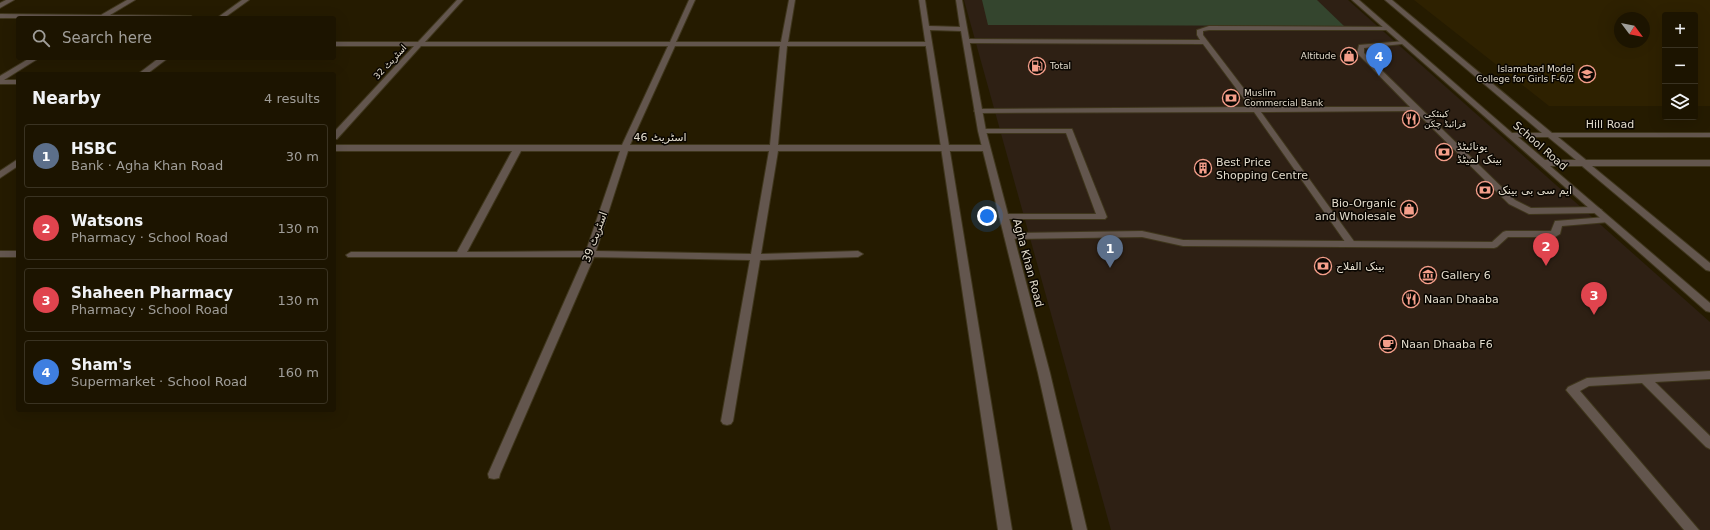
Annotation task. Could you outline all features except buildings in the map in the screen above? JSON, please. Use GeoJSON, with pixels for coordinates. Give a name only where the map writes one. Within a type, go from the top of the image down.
{"type":"FeatureCollection","features":[{"type":"Feature","properties":{"kind":"street"},"geometry":{"type":"LineString","coordinates":[[0,6],[11,0]]}},
{"type":"Feature","properties":{"kind":"street"},"geometry":{"type":"LineString","coordinates":[[105,16],[132,0]]}},
{"type":"Feature","properties":{"kind":"street"},"geometry":{"type":"LineString","coordinates":[[223,16],[246,0]]}},
{"type":"Feature","properties":{"kind":"street","name":"اسٹریٹ 32"},"geometry":{"type":"LineString","coordinates":[[336,135],[460,0]]}},
{"type":"Feature","properties":{"kind":"street","name":"اسٹریٹ 39"},"geometry":{"type":"LineString","coordinates":[[494,474],[590,254],[626,148],[692,0]]}},
{"type":"Feature","properties":{"kind":"street"},"geometry":{"type":"LineString","coordinates":[[727,421],[774,148],[784,45],[792,0]]}},
{"type":"Feature","properties":{"kind":"street"},"geometry":{"type":"LineString","coordinates":[[922,0],[1005,530]]}},
{"type":"Feature","properties":{"kind":"street","name":"Agha Khan Road"},"geometry":{"type":"LineString","coordinates":[[959,0],[982,131],[1044,373],[1080,530]]}},
{"type":"Feature","properties":{"kind":"street","name":"School Road"},"geometry":{"type":"LineString","coordinates":[[1355,0],[1710,309]]}},
{"type":"Feature","properties":{"kind":"street","name":"School Road"},"geometry":{"type":"LineString","coordinates":[[1388,0],[1710,268]]}},
{"type":"Feature","properties":{"kind":"street"},"geometry":{"type":"LineString","coordinates":[[0,16],[16,16]]}},
{"type":"Feature","properties":{"kind":"street"},"geometry":{"type":"LineString","coordinates":[[926,28],[964,29]]}},
{"type":"Feature","properties":{"kind":"street"},"geometry":{"type":"LineString","coordinates":[[1351,244],[1256,110],[1200,35],[1200,30],[1209,28],[1386,28]]}},
{"type":"Feature","properties":{"kind":"street"},"geometry":{"type":"LineString","coordinates":[[966,41],[1205,42]]}},
{"type":"Feature","properties":{"kind":"street"},"geometry":{"type":"LineString","coordinates":[[1402,42],[1361,46],[1360,53],[1512,202],[1530,211],[1597,210]]}},
{"type":"Feature","properties":{"kind":"street"},"geometry":{"type":"LineString","coordinates":[[336,44],[929,44]]}},
{"type":"Feature","properties":{"kind":"street"},"geometry":{"type":"LineString","coordinates":[[0,81],[32,60]]}},
{"type":"Feature","properties":{"kind":"street"},"geometry":{"type":"LineString","coordinates":[[145,72],[161,60]]}},
{"type":"Feature","properties":{"kind":"street"},"geometry":{"type":"LineString","coordinates":[[0,81],[16,82]]}},
{"type":"Feature","properties":{"kind":"street"},"geometry":{"type":"LineString","coordinates":[[978,111],[1417,109]]}},
{"type":"Feature","properties":{"kind":"street"},"geometry":{"type":"LineString","coordinates":[[982,131],[1069,131],[1102,217],[1004,217]]}},
{"type":"Feature","properties":{"kind":"street","name":"Hill Road"},"geometry":{"type":"LineString","coordinates":[[1511,135],[1710,135]]}},
{"type":"Feature","properties":{"kind":"street","name":"اسٹریٹ 46"},"geometry":{"type":"LineString","coordinates":[[336,148],[986,148]]}},
{"type":"Feature","properties":{"kind":"street"},"geometry":{"type":"LineString","coordinates":[[460,255],[518,148]]}},
{"type":"Feature","properties":{"kind":"street"},"geometry":{"type":"LineString","coordinates":[[0,175],[16,163]]}},
{"type":"Feature","properties":{"kind":"street"},"geometry":{"type":"LineString","coordinates":[[1542,163],[1710,164]]}},
{"type":"Feature","properties":{"kind":"street"},"geometry":{"type":"LineString","coordinates":[[1009,236],[1142,234],[1183,243],[1494,245],[1506,234],[1555,234],[1558,223],[1606,220]]}},
{"type":"Feature","properties":{"kind":"street"},"geometry":{"type":"LineString","coordinates":[[0,254],[16,254]]}},
{"type":"Feature","properties":{"kind":"street"},"geometry":{"type":"LineString","coordinates":[[351,255],[590,254],[756,256],[858,254]]}},
{"type":"Feature","properties":{"kind":"street"},"geometry":{"type":"LineString","coordinates":[[1692,530],[1572,390],[1587,382],[1710,375]]}},
{"type":"Feature","properties":{"kind":"street"},"geometry":{"type":"LineString","coordinates":[[1645,379],[1710,444]]}},
{"type":"Feature","properties":{"kind":"shaded area"},"geometry":{"type":"Polygon","coordinates":[[[964,0],[1348,0],[1710,322],[1710,530],[1111,530],[964,0]]]}},
{"type":"Feature","properties":{"kind":"shaded area","name":"Islamabad Model College for Girls F-6/2"},"geometry":{"type":"Polygon","coordinates":[[[1414,0],[1710,0],[1710,106],[1698,106],[1698,12],[1662,12],[1662,106],[1549,106],[1414,0]]]}},
{"type":"Feature","properties":{"kind":"green space"},"geometry":{"type":"Polygon","coordinates":[[[982,0],[1317,0],[1344,26],[988,25],[982,0]]]}},
{"type":"Feature","properties":{"kind":"place","name":"Altitude"},"geometry":{"type":"Point","coordinates":[1349,56]}},
{"type":"Feature","properties":{"kind":"place","name":"Total"},"geometry":{"type":"Point","coordinates":[1037,66]}},
{"type":"Feature","properties":{"kind":"place","name":"Islamabad Model College for Girls F-6/2"},"geometry":{"type":"Point","coordinates":[1587,74]}},
{"type":"Feature","properties":{"kind":"place","name":"Sham's"},"geometry":{"type":"Point","coordinates":[1379,76]}},
{"type":"Feature","properties":{"kind":"place","name":"Muslim Commercial Bank"},"geometry":{"type":"Point","coordinates":[1231,98]}},
{"type":"Feature","properties":{"kind":"place","name":"کینٹکی فرائیڈ چکن"},"geometry":{"type":"Point","coordinates":[1411,119]}},
{"type":"Feature","properties":{"kind":"place","name":"یونائیٹڈ بینک لمیٹڈ"},"geometry":{"type":"Point","coordinates":[1444,152]}},
{"type":"Feature","properties":{"kind":"place","name":"Best Price Shopping Centre"},"geometry":{"type":"Point","coordinates":[1203,168]}},
{"type":"Feature","properties":{"kind":"place","name":"ایم سی بی بینک"},"geometry":{"type":"Point","coordinates":[1485,190]}},
{"type":"Feature","properties":{"kind":"place","name":"Bio-Organic and Wholesale"},"geometry":{"type":"Point","coordinates":[1409,209]}},
{"type":"Feature","properties":{"kind":"place","name":"بینک الفلاح"},"geometry":{"type":"Point","coordinates":[1323,266]}},
{"type":"Feature","properties":{"kind":"place","name":"Watsons"},"geometry":{"type":"Point","coordinates":[1546,266]}},
{"type":"Feature","properties":{"kind":"place","name":"HSBC"},"geometry":{"type":"Point","coordinates":[1110,268]}},
{"type":"Feature","properties":{"kind":"place","name":"Gallery 6"},"geometry":{"type":"Point","coordinates":[1428,275]}},
{"type":"Feature","properties":{"kind":"place","name":"Naan Dhaaba"},"geometry":{"type":"Point","coordinates":[1411,299]}},
{"type":"Feature","properties":{"kind":"place","name":"Shaheen Pharmacy"},"geometry":{"type":"Point","coordinates":[1594,315]}},
{"type":"Feature","properties":{"kind":"place","name":"Naan Dhaaba F6"},"geometry":{"type":"Point","coordinates":[1388,344]}}]}
